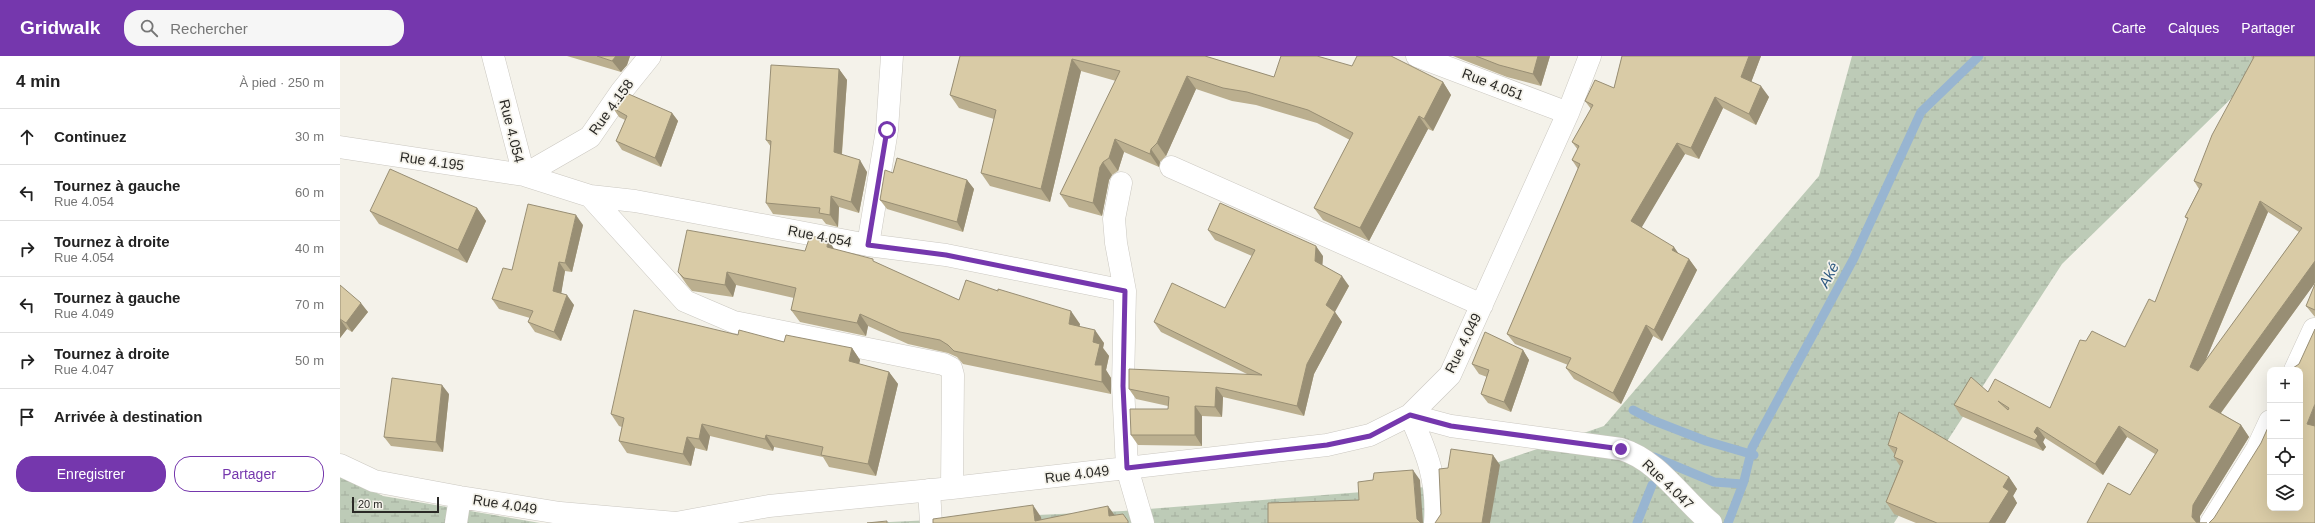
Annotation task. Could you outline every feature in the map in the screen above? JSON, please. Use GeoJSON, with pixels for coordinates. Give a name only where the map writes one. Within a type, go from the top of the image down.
{"type":"FeatureCollection","features":[{"type":"Feature","properties":{"kind":"street","name":"Rue 4.054"},"geometry":{"type":"LineString","coordinates":[[493,56],[524,175],[590,196],[635,201],[868,245],[946,255],[1125,291]]}},
{"type":"Feature","properties":{"kind":"street","name":"Rue 4.158"},"geometry":{"type":"LineString","coordinates":[[524,175],[590,138],[621,92],[650,56]]}},
{"type":"Feature","properties":{"kind":"street"},"geometry":{"type":"LineString","coordinates":[[868,245],[887,130],[892,56]]}},
{"type":"Feature","properties":{"kind":"street","name":"Rue 4.051"},"geometry":{"type":"LineString","coordinates":[[1417,56],[1568,113]]}},
{"type":"Feature","properties":{"kind":"street","name":"Rue 4.049"},"geometry":{"type":"LineString","coordinates":[[340,465],[374,481],[460,496],[560,513],[676,523],[769,506],[952,488],[1327,445],[1370,436],[1410,415],[1450,375],[1568,113],[1590,56]]}},
{"type":"Feature","properties":{"kind":"street","name":"Rue 4.195"},"geometry":{"type":"LineString","coordinates":[[340,147],[524,175]]}},
{"type":"Feature","properties":{"kind":"street"},"geometry":{"type":"LineString","coordinates":[[1171,167],[1482,305]]}},
{"type":"Feature","properties":{"kind":"street"},"geometry":{"type":"LineString","coordinates":[[1121,183],[1114,219],[1116,243],[1125,291],[1123,386],[1127,468],[1143,523]]}},
{"type":"Feature","properties":{"kind":"street"},"geometry":{"type":"LineString","coordinates":[[590,196],[685,301],[734,322],[942,364],[951,368],[953,375],[952,488]]}},
{"type":"Feature","properties":{"kind":"street"},"geometry":{"type":"LineString","coordinates":[[2296,367],[2314,329]]}},
{"type":"Feature","properties":{"kind":"street"},"geometry":{"type":"LineString","coordinates":[[1410,415],[1428,454],[1433,476],[1435,523]]}},
{"type":"Feature","properties":{"kind":"street","name":"Rue 4.047"},"geometry":{"type":"LineString","coordinates":[[1410,415],[1451,426],[1621,449],[1634,453],[1646,461],[1697,512],[1712,523]]}},
{"type":"Feature","properties":{"kind":"street"},"geometry":{"type":"LineString","coordinates":[[2211,523],[2257,449],[2267,427]]}},
{"type":"Feature","properties":{"kind":"street"},"geometry":{"type":"LineString","coordinates":[[929,490],[931,523]]}},
{"type":"Feature","properties":{"kind":"street"},"geometry":{"type":"LineString","coordinates":[[456,523],[460,496]]}},
{"type":"Feature","properties":{"kind":"green space"},"geometry":{"type":"Polygon","coordinates":[[[1852,56],[2256,56],[2243,87],[2062,264],[1894,523],[868,523],[1123,511],[1426,487],[1604,426],[1819,176],[1852,56]]]}},
{"type":"Feature","properties":{"kind":"green space"},"geometry":{"type":"Polygon","coordinates":[[[340,475],[383,496],[540,523],[340,523],[340,475]]]}},
{"type":"Feature","properties":{"kind":"building"},"geometry":{"type":"Polygon","coordinates":[[[597,56],[616,56],[612,61],[597,56]]]}},
{"type":"Feature","properties":{"kind":"building"},"geometry":{"type":"Polygon","coordinates":[[[960,56],[1205,56],[1274,77],[1281,56],[1317,56],[1352,66],[1357,56],[1391,56],[1443,82],[1424,119],[1419,116],[1360,228],[1314,208],[1353,133],[1308,110],[1247,92],[1223,88],[1187,76],[1157,143],[1151,149],[1150,154],[1115,139],[1109,158],[1103,162],[1100,167],[1093,203],[1060,194],[1120,71],[1072,59],[1041,189],[981,173],[996,110],[950,95],[960,56]]]}},
{"type":"Feature","properties":{"kind":"building"},"geometry":{"type":"Polygon","coordinates":[[[1476,56],[1538,56],[1533,74],[1499,65],[1476,56]]]}},
{"type":"Feature","properties":{"kind":"building"},"geometry":{"type":"Polygon","coordinates":[[[1622,56],[1749,56],[1741,77],[1761,86],[1749,114],[1715,97],[1691,148],[1677,143],[1631,221],[1674,247],[1672,250],[1689,259],[1654,330],[1646,325],[1613,393],[1566,368],[1571,358],[1507,334],[1580,164],[1572,160],[1579,146],[1572,142],[1593,105],[1585,101],[1595,80],[1614,88],[1622,56]]]}},
{"type":"Feature","properties":{"kind":"building"},"geometry":{"type":"Polygon","coordinates":[[[2253,56],[2315,56],[2315,261],[2209,407],[2241,425],[2193,505],[2192,517],[2197,523],[2087,523],[2108,483],[2130,495],[2158,450],[2119,426],[2095,464],[2037,427],[2034,432],[2038,436],[2035,440],[1954,405],[1971,377],[1988,392],[1995,379],[2050,408],[2080,340],[2086,341],[2092,331],[2125,347],[2149,299],[2155,302],[2188,218],[2185,217],[2202,184],[2194,181],[2212,135],[2254,57],[2253,56]],[[2260,201],[2190,367],[2198,371],[2302,228],[2260,201]],[[1998,401],[2008,410],[2009,408],[1998,401]]]}},
{"type":"Feature","properties":{"kind":"building"},"geometry":{"type":"Polygon","coordinates":[[[771,65],[839,69],[834,152],[860,160],[851,202],[831,196],[830,215],[819,213],[820,208],[766,203],[771,141],[766,140],[771,65]]]}},
{"type":"Feature","properties":{"kind":"building"},"geometry":{"type":"Polygon","coordinates":[[[624,92],[672,113],[655,158],[616,141],[627,116],[613,108],[624,92]]]}},
{"type":"Feature","properties":{"kind":"building"},"geometry":{"type":"Polygon","coordinates":[[[897,158],[967,180],[957,222],[880,200],[885,170],[893,173],[897,158]]]}},
{"type":"Feature","properties":{"kind":"building"},"geometry":{"type":"Polygon","coordinates":[[[390,169],[477,208],[458,250],[370,211],[390,169]]]}},
{"type":"Feature","properties":{"kind":"building"},"geometry":{"type":"Polygon","coordinates":[[[1220,203],[1316,246],[1315,261],[1342,276],[1326,305],[1335,312],[1307,364],[1297,406],[1216,387],[1215,407],[1195,406],[1195,435],[1131,435],[1130,409],[1168,409],[1169,397],[1129,389],[1129,369],[1262,375],[1154,322],[1172,283],[1225,308],[1255,250],[1208,230],[1220,203]]]}},
{"type":"Feature","properties":{"kind":"building"},"geometry":{"type":"Polygon","coordinates":[[[528,204],[576,215],[565,263],[559,262],[553,291],[567,295],[554,332],[528,322],[533,311],[492,299],[503,268],[512,270],[528,204]]]}},
{"type":"Feature","properties":{"kind":"building"},"geometry":{"type":"Polygon","coordinates":[[[687,230],[805,251],[810,236],[828,239],[827,247],[873,259],[873,261],[959,300],[966,280],[998,291],[998,289],[1071,311],[1069,324],[1095,330],[1093,342],[1100,344],[1095,365],[1102,365],[1102,382],[954,351],[940,340],[900,332],[860,314],[857,323],[791,310],[796,288],[727,272],[725,285],[684,278],[678,272],[687,230]]]}},
{"type":"Feature","properties":{"kind":"building"},"geometry":{"type":"Polygon","coordinates":[[[2315,284],[2315,310],[2306,306],[2315,284]]]}},
{"type":"Feature","properties":{"kind":"building"},"geometry":{"type":"Polygon","coordinates":[[[340,285],[361,303],[346,323],[340,319],[340,285]]]}},
{"type":"Feature","properties":{"kind":"building"},"geometry":{"type":"Polygon","coordinates":[[[634,310],[738,335],[739,330],[784,342],[786,335],[852,348],[849,361],[889,372],[868,464],[821,455],[823,447],[766,435],[765,439],[702,424],[699,439],[687,437],[683,454],[619,441],[624,418],[611,414],[634,310]]]}},
{"type":"Feature","properties":{"kind":"building"},"geometry":{"type":"Polygon","coordinates":[[[2315,329],[2315,404],[2307,424],[2315,426],[2315,523],[2209,523],[2214,518],[2261,443],[2267,430],[2267,511],[2303,511],[2303,367],[2294,367],[2299,364],[2315,329]]]}},
{"type":"Feature","properties":{"kind":"building"},"geometry":{"type":"Polygon","coordinates":[[[1485,332],[1523,350],[1504,402],[1481,394],[1489,370],[1472,364],[1485,332]]]}},
{"type":"Feature","properties":{"kind":"building"},"geometry":{"type":"Polygon","coordinates":[[[392,378],[442,385],[436,442],[384,437],[392,378]]]}},
{"type":"Feature","properties":{"kind":"building"},"geometry":{"type":"Polygon","coordinates":[[[1899,412],[2009,477],[2003,487],[2009,491],[1989,523],[1937,523],[1886,502],[1903,461],[1894,457],[1897,448],[1888,445],[1899,412]]]}},
{"type":"Feature","properties":{"kind":"building"},"geometry":{"type":"Polygon","coordinates":[[[1451,449],[1493,455],[1482,523],[1435,523],[1441,514],[1439,469],[1448,468],[1451,449]]]}},
{"type":"Feature","properties":{"kind":"building"},"geometry":{"type":"Polygon","coordinates":[[[1413,470],[1417,519],[1421,523],[1268,523],[1268,503],[1359,500],[1358,482],[1373,480],[1374,473],[1413,470]]]}},
{"type":"Feature","properties":{"kind":"building"},"geometry":{"type":"Polygon","coordinates":[[[1033,505],[1035,521],[1108,506],[1109,516],[1123,514],[1128,523],[933,523],[933,519],[1033,505]]]}},
{"type":"Feature","properties":{"kind":"building"},"geometry":{"type":"Polygon","coordinates":[[[887,521],[887,523],[867,523],[887,521]]]}},
{"type":"Feature","properties":{"kind":"waterway","name":"Aké"},"geometry":{"type":"LineString","coordinates":[[1728,523],[1744,481],[1752,448],[1854,258],[1921,112],[1979,56]]}},
{"type":"Feature","properties":{"kind":"waterway"},"geometry":{"type":"LineString","coordinates":[[1633,410],[1652,420],[1706,441],[1754,455]]}},
{"type":"Feature","properties":{"kind":"waterway"},"geometry":{"type":"LineString","coordinates":[[1654,457],[1714,482],[1743,484]]}},
{"type":"Feature","properties":{"kind":"waterway"},"geometry":{"type":"LineString","coordinates":[[1637,523],[1652,485]]}},
{"type":"Feature","properties":{"kind":"route"},"geometry":{"type":"LineString","coordinates":[[887,130],[868,245],[946,255],[1125,291],[1123,386],[1127,468],[1327,445],[1370,436],[1410,415],[1451,426],[1621,449]]}}]}
